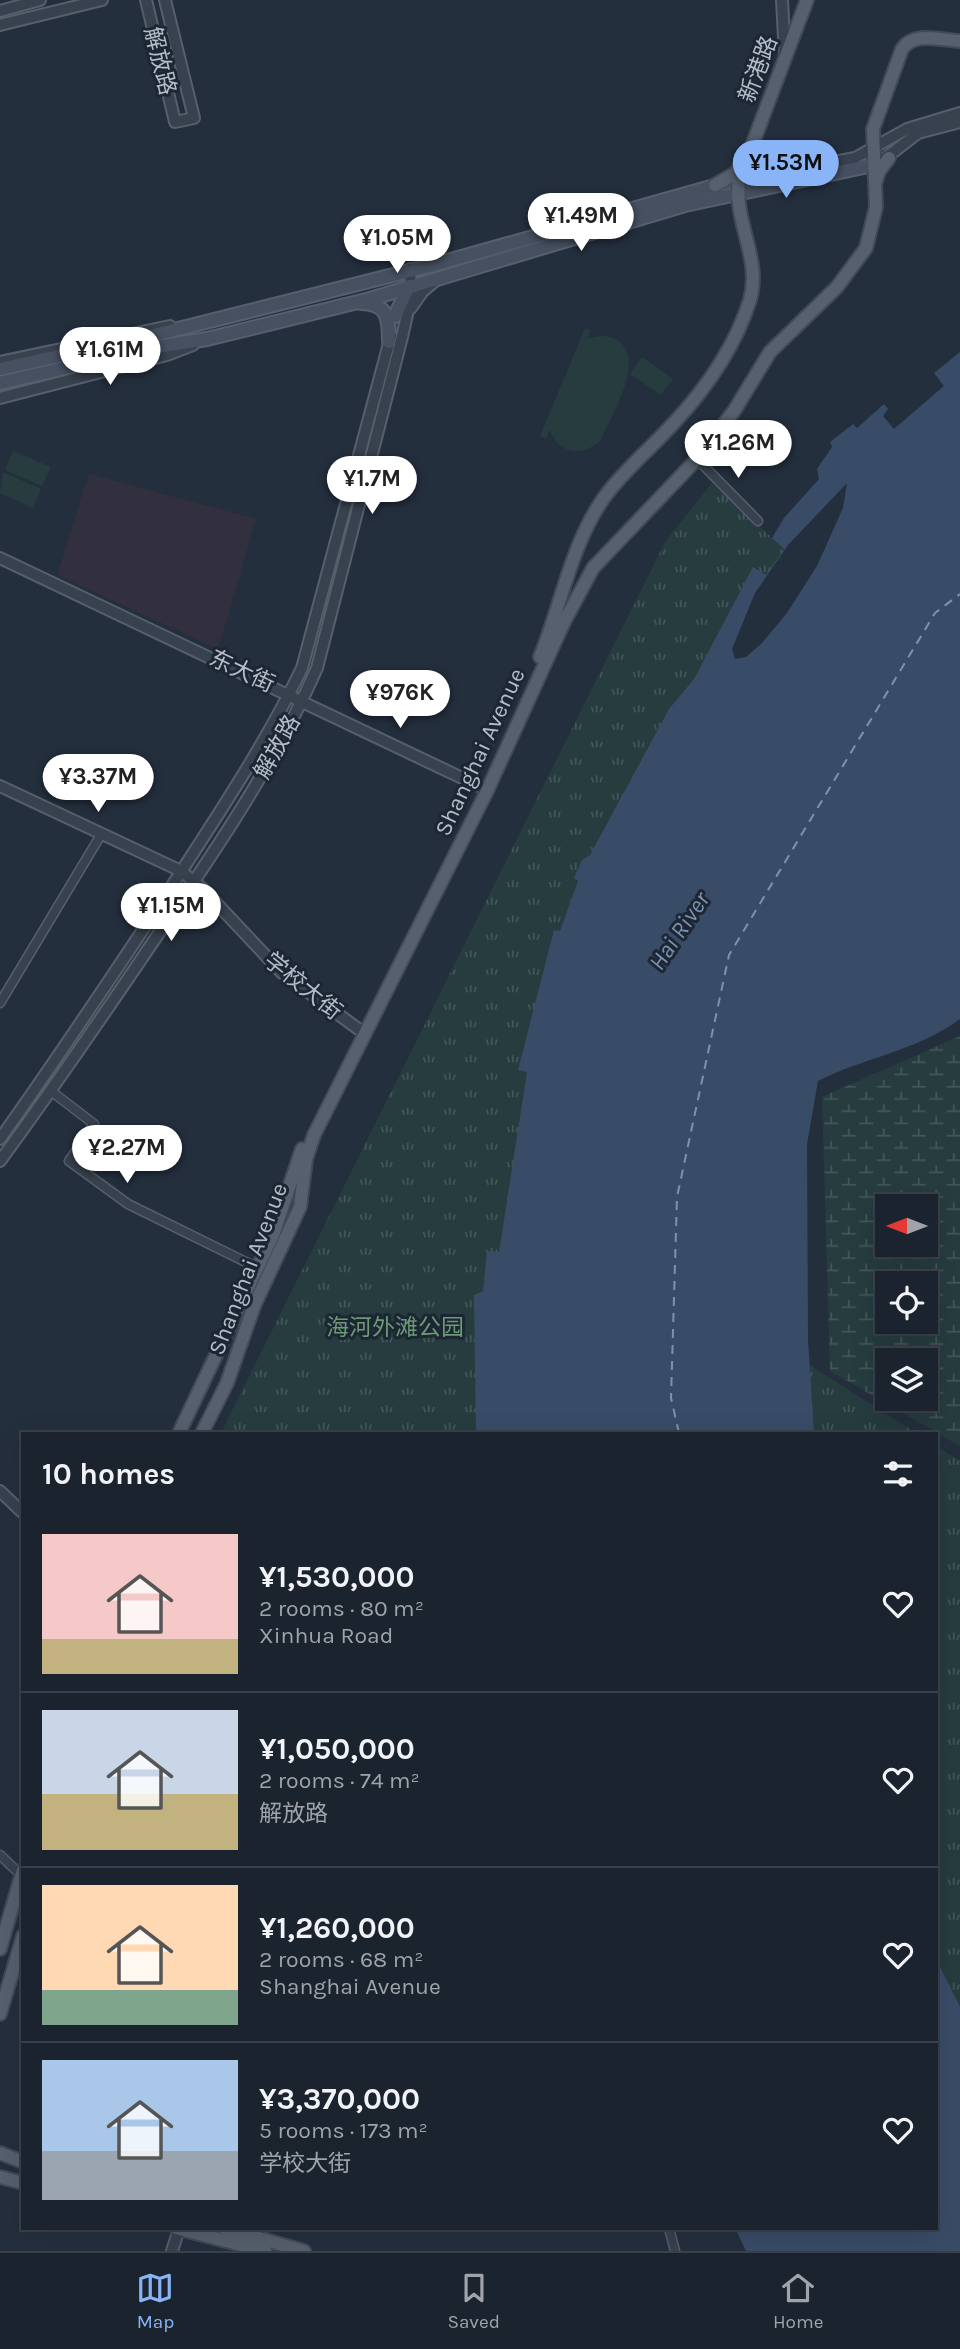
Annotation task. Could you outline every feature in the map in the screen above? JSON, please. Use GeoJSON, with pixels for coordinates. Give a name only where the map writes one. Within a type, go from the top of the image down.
{"type":"FeatureCollection","features":[{"type":"Feature","properties":{"kind":"main road","name":"新港路"},"geometry":{"type":"LineString","coordinates":[[738,187],[748,152],[807,0]]}},
{"type":"Feature","properties":{"kind":"main road"},"geometry":{"type":"LineString","coordinates":[[0,383],[156,341],[204,322],[367,280],[404,284],[433,265],[715,191],[851,170],[871,156],[873,129],[906,44],[919,38],[960,41]]}},
{"type":"Feature","properties":{"kind":"main road"},"geometry":{"type":"LineString","coordinates":[[0,369],[156,341],[207,339],[350,304],[404,284],[439,279],[715,191],[734,174],[748,152]]}},
{"type":"Feature","properties":{"kind":"main road","name":"Shanghai Avenue"},"geometry":{"type":"LineString","coordinates":[[202,1432],[227,1383],[254,1306],[300,1208],[306,1159],[314,1135],[487,791],[577,596],[602,555],[697,459],[726,423],[782,338],[830,294],[861,257],[873,228],[876,185],[871,156]]}},
{"type":"Feature","properties":{"kind":"main road"},"geometry":{"type":"LineString","coordinates":[[876,185],[879,171],[889,158]]}},
{"type":"Feature","properties":{"kind":"main road","name":"Shanghai Avenue"},"geometry":{"type":"LineString","coordinates":[[179,1432],[283,1212],[304,1143],[483,788],[543,649],[584,534],[596,510],[618,480],[704,388],[745,311],[753,273],[740,216],[738,187]]}},
{"type":"Feature","properties":{"kind":"main road"},"geometry":{"type":"LineString","coordinates":[[715,191],[729,202],[740,216]]}},
{"type":"Feature","properties":{"kind":"main road"},"geometry":{"type":"LineString","coordinates":[[400,318],[404,284]]}},
{"type":"Feature","properties":{"kind":"main road"},"geometry":{"type":"LineString","coordinates":[[350,304],[374,304],[384,309],[388,319],[389,342]]}},
{"type":"Feature","properties":{"kind":"main road"},"geometry":{"type":"LineString","coordinates":[[0,1949],[21,1878]]}},
{"type":"Feature","properties":{"kind":"main road"},"geometry":{"type":"LineString","coordinates":[[0,2014],[21,1943]]}},
{"type":"Feature","properties":{"kind":"main road"},"geometry":{"type":"LineString","coordinates":[[0,2153],[21,2161]]}},
{"type":"Feature","properties":{"kind":"main road"},"geometry":{"type":"LineString","coordinates":[[0,2162],[21,2168]]}},
{"type":"Feature","properties":{"kind":"main road"},"geometry":{"type":"LineString","coordinates":[[0,2177],[21,2182]]}},
{"type":"Feature","properties":{"kind":"main road"},"geometry":{"type":"LineString","coordinates":[[184,2230],[265,2251]]}},
{"type":"Feature","properties":{"kind":"main road"},"geometry":{"type":"LineString","coordinates":[[231,2230],[304,2251]]}},
{"type":"Feature","properties":{"kind":"street"},"geometry":{"type":"LineString","coordinates":[[0,10],[40,0]]}},
{"type":"Feature","properties":{"kind":"street"},"geometry":{"type":"LineString","coordinates":[[0,25],[102,0]]}},
{"type":"Feature","properties":{"kind":"street","name":"解放路"},"geometry":{"type":"LineString","coordinates":[[146,0],[175,122],[194,118],[165,0]]}},
{"type":"Feature","properties":{"kind":"street"},"geometry":{"type":"LineString","coordinates":[[782,0],[785,56]]}},
{"type":"Feature","properties":{"kind":"street"},"geometry":{"type":"LineString","coordinates":[[871,156],[907,129],[960,113]]}},
{"type":"Feature","properties":{"kind":"street"},"geometry":{"type":"LineString","coordinates":[[738,187],[827,164],[871,156],[889,158],[918,133],[960,122]]}},
{"type":"Feature","properties":{"kind":"street"},"geometry":{"type":"LineString","coordinates":[[400,318],[417,298],[439,279]]}},
{"type":"Feature","properties":{"kind":"street","name":"解放路"},"geometry":{"type":"LineString","coordinates":[[0,1139],[250,765],[290,693],[302,668],[389,342],[400,318]]}},
{"type":"Feature","properties":{"kind":"street","name":"解放路"},"geometry":{"type":"LineString","coordinates":[[0,1161],[194,881],[258,783],[303,700],[317,668],[400,318]]}},
{"type":"Feature","properties":{"kind":"street"},"geometry":{"type":"LineString","coordinates":[[0,362],[144,330],[204,322]]}},
{"type":"Feature","properties":{"kind":"street"},"geometry":{"type":"LineString","coordinates":[[0,398],[167,355],[207,339]]}},
{"type":"Feature","properties":{"kind":"street"},"geometry":{"type":"LineString","coordinates":[[697,459],[758,522]]}},
{"type":"Feature","properties":{"kind":"street","name":"东大街"},"geometry":{"type":"LineString","coordinates":[[0,558],[290,693],[483,788]]}},
{"type":"Feature","properties":{"kind":"street","name":"学校大街"},"geometry":{"type":"LineString","coordinates":[[0,786],[181,871],[194,881],[281,972],[361,1031]]}},
{"type":"Feature","properties":{"kind":"street"},"geometry":{"type":"LineString","coordinates":[[0,1003],[102,833]]}},
{"type":"Feature","properties":{"kind":"street"},"geometry":{"type":"LineString","coordinates":[[51,1091],[94,1124],[69,1161],[128,1204],[258,1268]]}},
{"type":"Feature","properties":{"kind":"street"},"geometry":{"type":"LineString","coordinates":[[0,1491],[21,1511]]}},
{"type":"Feature","properties":{"kind":"street"},"geometry":{"type":"LineString","coordinates":[[0,1855],[21,1874]]}},
{"type":"Feature","properties":{"kind":"street"},"geometry":{"type":"LineString","coordinates":[[173,2251],[180,2230]]}},
{"type":"Feature","properties":{"kind":"street"},"geometry":{"type":"LineString","coordinates":[[178,2251],[180,2230]]}},
{"type":"Feature","properties":{"kind":"street"},"geometry":{"type":"LineString","coordinates":[[670,2230],[675,2251]]}},
{"type":"Feature","properties":{"kind":"shaded area"},"geometry":{"type":"Polygon","coordinates":[[[89,474],[256,519],[218,649],[57,575],[89,474]]]}},
{"type":"Feature","properties":{"kind":"green space"},"geometry":{"type":"Polygon","coordinates":[[[585,328],[591,330],[588,339],[598,336],[615,339],[625,347],[629,359],[619,403],[600,441],[579,451],[559,444],[550,430],[546,438],[540,436],[585,328]]]}},
{"type":"Feature","properties":{"kind":"green space"},"geometry":{"type":"Polygon","coordinates":[[[642,357],[673,379],[661,395],[630,374],[642,357]]]}},
{"type":"Feature","properties":{"kind":"green space"},"geometry":{"type":"Polygon","coordinates":[[[13,451],[51,467],[42,486],[5,470],[13,451]]]}},
{"type":"Feature","properties":{"kind":"green space"},"geometry":{"type":"Polygon","coordinates":[[[3,472],[41,489],[33,508],[0,493],[3,472]]]}},
{"type":"Feature","properties":{"kind":"green space","name":"海河外滩公园"},"geometry":{"type":"Polygon","coordinates":[[[712,483],[793,557],[506,1432],[221,1432],[665,542],[712,483]]]}},
{"type":"Feature","properties":{"kind":"green space"},"geometry":{"type":"Polygon","coordinates":[[[960,1036],[960,1446],[899,1411],[938,1411],[938,1348],[875,1348],[875,1397],[830,1371],[822,1097],[960,1036]]]}},
{"type":"Feature","properties":{"kind":"green space"},"geometry":{"type":"Polygon","coordinates":[[[802,1360],[875,1407],[875,1411],[882,1411],[914,1432],[802,1432],[802,1360]]]}},
{"type":"Feature","properties":{"kind":"green space"},"geometry":{"type":"Polygon","coordinates":[[[938,1447],[960,1461],[960,2027],[938,1988],[938,1447]]]}},
{"type":"Feature","properties":{"kind":"water","name":"Hai River"},"geometry":{"type":"Polygon","coordinates":[[[960,352],[960,1019],[926,1039],[818,1081],[807,1144],[808,1340],[814,1432],[476,1432],[474,1295],[483,1291],[487,1251],[499,1252],[527,1072],[518,1070],[554,930],[560,931],[578,881],[574,878],[582,860],[590,855],[669,709],[694,679],[753,567],[766,575],[784,549],[772,538],[784,518],[819,479],[817,469],[832,447],[830,442],[853,424],[857,428],[884,404],[888,409],[883,416],[894,429],[944,386],[934,373],[960,352]]]}},
{"type":"Feature","properties":{"kind":"water"},"geometry":{"type":"Polygon","coordinates":[[[938,1963],[960,2007],[960,2251],[746,2251],[736,2230],[938,2230],[938,1963]]]}},
{"type":"Feature","properties":{"kind":"pier"},"geometry":{"type":"Polygon","coordinates":[[[847,483],[843,508],[817,566],[787,613],[762,643],[746,657],[735,659],[732,649],[755,593],[788,545],[847,483]]]}},
{"type":"Feature","properties":{"kind":"ferry route"},"geometry":{"type":"LineString","coordinates":[[679,1432],[671,1398],[677,1197],[729,955],[935,613],[960,594]]}}]}
